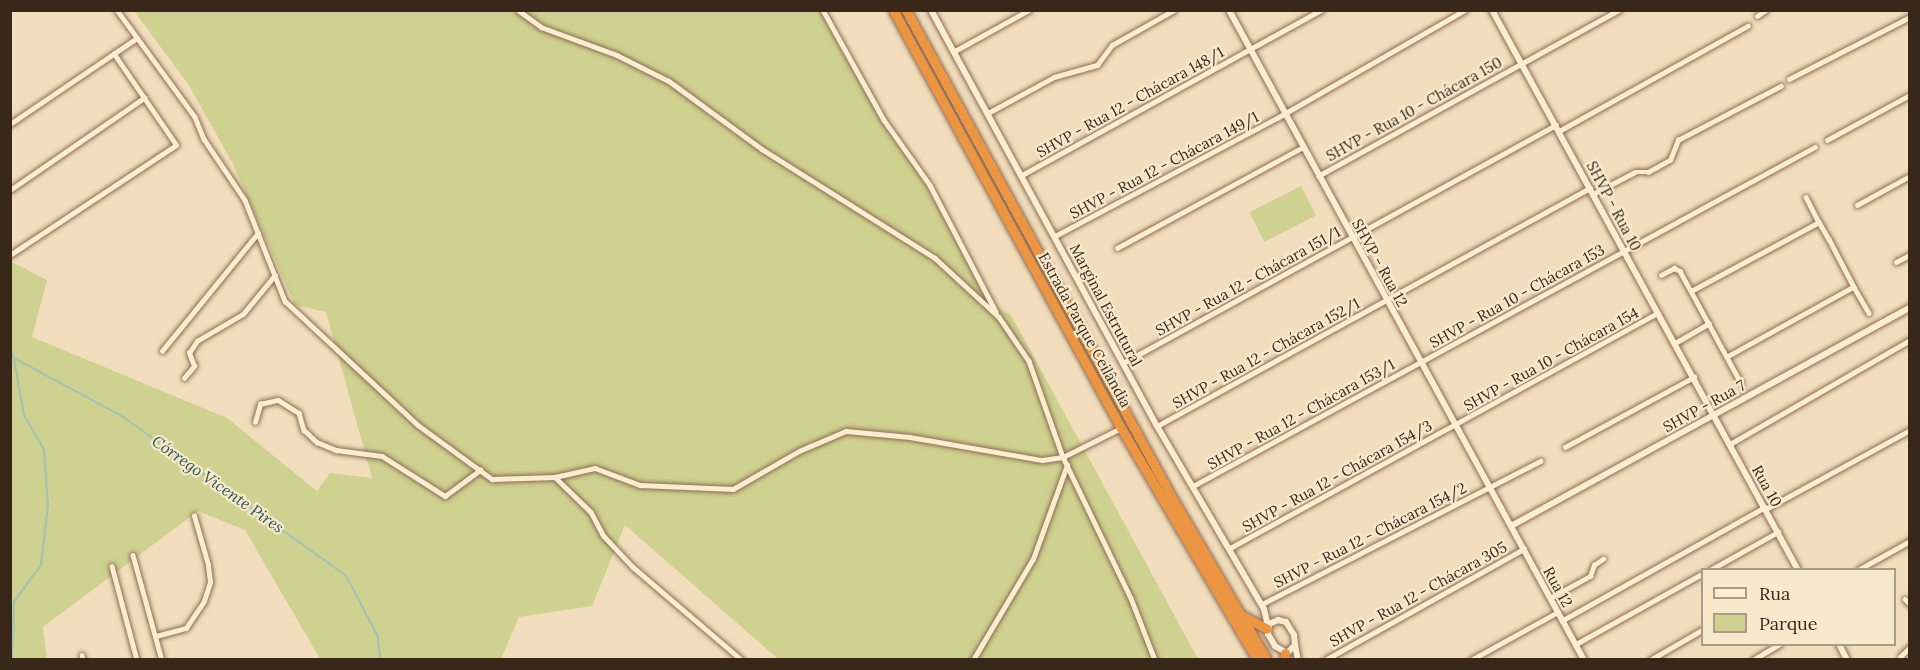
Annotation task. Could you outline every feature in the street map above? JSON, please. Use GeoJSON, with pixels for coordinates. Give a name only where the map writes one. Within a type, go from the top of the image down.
{"type":"FeatureCollection","features":[{"type":"Feature","properties":{"kind":"highway","name":"Estrada Parque Ceilândia"},"geometry":{"type":"LineString","coordinates":[[893,10],[1121,428],[1257,660]]}},
{"type":"Feature","properties":{"kind":"highway","name":"Estrada Parque Ceilândia"},"geometry":{"type":"LineString","coordinates":[[906,10],[1164,484],[1267,660]]}},
{"type":"Feature","properties":{"kind":"highway"},"geometry":{"type":"LineString","coordinates":[[1237,609],[1246,618],[1268,627]]}},
{"type":"Feature","properties":{"kind":"street"},"geometry":{"type":"LineString","coordinates":[[117,10],[195,117],[204,139],[245,200],[285,301],[344,360],[418,425],[495,480],[555,477],[595,468],[640,485],[733,489],[799,451],[846,431],[1042,460],[1064,456],[1121,428]]}},
{"type":"Feature","properties":{"kind":"street"},"geometry":{"type":"LineString","coordinates":[[518,10],[541,27],[617,55],[669,81],[762,149],[935,258],[999,317]]}},
{"type":"Feature","properties":{"kind":"street"},"geometry":{"type":"LineString","coordinates":[[823,10],[884,120],[930,184],[999,317],[1029,361],[1067,465],[1131,598],[1155,660]]}},
{"type":"Feature","properties":{"kind":"street","name":"Marginal Estrutural"},"geometry":{"type":"LineString","coordinates":[[931,10],[1157,426],[1264,608],[1268,627]]}},
{"type":"Feature","properties":{"kind":"street"},"geometry":{"type":"LineString","coordinates":[[953,52],[1029,10]]}},
{"type":"Feature","properties":{"kind":"street"},"geometry":{"type":"LineString","coordinates":[[988,113],[1053,76],[1097,65],[1112,45],[1174,10]]}},
{"type":"Feature","properties":{"kind":"street","name":"SHVP - Rua 12"},"geometry":{"type":"LineString","coordinates":[[1229,10],[1511,526]]}},
{"type":"Feature","properties":{"kind":"street","name":"SHVP - Rua 12 - Chácara 148/1"},"geometry":{"type":"LineString","coordinates":[[1022,175],[1321,10]]}},
{"type":"Feature","properties":{"kind":"street","name":"SHVP - Rua 12 - Chácara 149/1"},"geometry":{"type":"LineString","coordinates":[[1055,236],[1285,114],[1465,10]]}},
{"type":"Feature","properties":{"kind":"street","name":"SHVP - Rua 10"},"geometry":{"type":"LineString","coordinates":[[1492,10],[1713,414]]}},
{"type":"Feature","properties":{"kind":"street","name":"SHVP - Rua 10 - Chácara 150"},"geometry":{"type":"LineString","coordinates":[[1318,176],[1619,10]]}},
{"type":"Feature","properties":{"kind":"street"},"geometry":{"type":"LineString","coordinates":[[1757,16],[1767,10]]}},
{"type":"Feature","properties":{"kind":"street"},"geometry":{"type":"LineString","coordinates":[[1789,79],[1910,17]]}},
{"type":"Feature","properties":{"kind":"street","name":"SHVP - Rua 12 - Chácara 151/1"},"geometry":{"type":"LineString","coordinates":[[1123,363],[1748,26]]}},
{"type":"Feature","properties":{"kind":"street"},"geometry":{"type":"LineString","coordinates":[[10,124],[137,38]]}},
{"type":"Feature","properties":{"kind":"street"},"geometry":{"type":"LineString","coordinates":[[10,255],[176,145],[114,54]]}},
{"type":"Feature","properties":{"kind":"street","name":"SHVP - Rua 12 - Chácara 152/1"},"geometry":{"type":"LineString","coordinates":[[1157,426],[1592,191],[1635,172],[1648,172],[1670,160],[1678,140],[1781,86]]}},
{"type":"Feature","properties":{"kind":"street"},"geometry":{"type":"LineString","coordinates":[[1827,140],[1910,95]]}},
{"type":"Feature","properties":{"kind":"street"},"geometry":{"type":"LineString","coordinates":[[10,190],[144,98]]}},
{"type":"Feature","properties":{"kind":"street"},"geometry":{"type":"LineString","coordinates":[[1117,249],[1303,147]]}},
{"type":"Feature","properties":{"kind":"street","name":"SHVP - Rua 10 - Chácara 153"},"geometry":{"type":"LineString","coordinates":[[1420,362],[1815,147]]}},
{"type":"Feature","properties":{"kind":"street"},"geometry":{"type":"LineString","coordinates":[[1857,205],[1910,176]]}},
{"type":"Feature","properties":{"kind":"street"},"geometry":{"type":"LineString","coordinates":[[1806,196],[1869,313]]}},
{"type":"Feature","properties":{"kind":"street"},"geometry":{"type":"LineString","coordinates":[[1691,291],[1819,222]]}},
{"type":"Feature","properties":{"kind":"street"},"geometry":{"type":"LineString","coordinates":[[162,351],[258,233]]}},
{"type":"Feature","properties":{"kind":"street"},"geometry":{"type":"LineString","coordinates":[[1896,262],[1910,255]]}},
{"type":"Feature","properties":{"kind":"street"},"geometry":{"type":"LineString","coordinates":[[1660,275],[1678,269],[1741,383]]}},
{"type":"Feature","properties":{"kind":"street"},"geometry":{"type":"LineString","coordinates":[[184,378],[194,366],[189,353],[197,341],[243,314],[275,275]]}},
{"type":"Feature","properties":{"kind":"street"},"geometry":{"type":"LineString","coordinates":[[1727,357],[1854,287]]}},
{"type":"Feature","properties":{"kind":"street","name":"SHVP - Rua 7"},"geometry":{"type":"LineString","coordinates":[[1511,526],[1910,308]]}},
{"type":"Feature","properties":{"kind":"street","name":"SHVP - Rua 10 - Chácara 154"},"geometry":{"type":"LineString","coordinates":[[1455,426],[1658,313]]}},
{"type":"Feature","properties":{"kind":"street"},"geometry":{"type":"LineString","coordinates":[[1675,343],[1709,323]]}},
{"type":"Feature","properties":{"kind":"street"},"geometry":{"type":"LineString","coordinates":[[1730,444],[1910,340]]}},
{"type":"Feature","properties":{"kind":"street","name":"SHVP - Rua 12 - Chácara 153/1"},"geometry":{"type":"LineString","coordinates":[[1193,486],[1420,362]]}},
{"type":"Feature","properties":{"kind":"street"},"geometry":{"type":"LineString","coordinates":[[1565,447],[1694,377]]}},
{"type":"Feature","properties":{"kind":"street"},"geometry":{"type":"LineString","coordinates":[[255,422],[260,404],[278,400],[299,413],[304,430],[317,442],[336,450],[382,456],[445,496],[480,470]]}},
{"type":"Feature","properties":{"kind":"street","name":"Rua 10"},"geometry":{"type":"LineString","coordinates":[[1713,414],[1797,568]]}},
{"type":"Feature","properties":{"kind":"street","name":"SHVP - Rua 12 - Chácara 154/3"},"geometry":{"type":"LineString","coordinates":[[1230,548],[1455,426]]}},
{"type":"Feature","properties":{"kind":"street"},"geometry":{"type":"LineString","coordinates":[[1563,620],[1910,430]]}},
{"type":"Feature","properties":{"kind":"street","name":"SHVP - Rua 12 - Chácara 154/2"},"geometry":{"type":"LineString","coordinates":[[1264,608],[1540,460]]}},
{"type":"Feature","properties":{"kind":"street"},"geometry":{"type":"LineString","coordinates":[[973,660],[1033,559],[1067,465]]}},
{"type":"Feature","properties":{"kind":"street"},"geometry":{"type":"LineString","coordinates":[[555,477],[591,512],[603,535],[633,567],[742,660]]}},
{"type":"Feature","properties":{"kind":"street"},"geometry":{"type":"LineString","coordinates":[[156,636],[186,628],[193,622],[210,582],[194,516]]}},
{"type":"Feature","properties":{"kind":"street","name":"Rua 12"},"geometry":{"type":"LineString","coordinates":[[1511,526],[1584,660]]}},
{"type":"Feature","properties":{"kind":"street"},"geometry":{"type":"LineString","coordinates":[[1714,568],[1778,532]]}},
{"type":"Feature","properties":{"kind":"street"},"geometry":{"type":"LineString","coordinates":[[1862,568],[1910,541]]}},
{"type":"Feature","properties":{"kind":"street","name":"SHVP - Rua 12 - Chácara 305"},"geometry":{"type":"LineString","coordinates":[[1325,660],[1524,549]]}},
{"type":"Feature","properties":{"kind":"street"},"geometry":{"type":"LineString","coordinates":[[133,555],[162,660]]}},
{"type":"Feature","properties":{"kind":"street"},"geometry":{"type":"LineString","coordinates":[[1550,598],[1590,576],[1594,565],[1603,559]]}},
{"type":"Feature","properties":{"kind":"street"},"geometry":{"type":"LineString","coordinates":[[112,566],[137,660]]}},
{"type":"Feature","properties":{"kind":"street"},"geometry":{"type":"LineString","coordinates":[[1576,644],[1701,575]]}},
{"type":"Feature","properties":{"kind":"street"},"geometry":{"type":"LineString","coordinates":[[1246,618],[1254,618],[1264,608]]}},
{"type":"Feature","properties":{"kind":"street","name":"Marginal Estrutural"},"geometry":{"type":"LineString","coordinates":[[1264,608],[1278,620],[1290,626],[1295,645]]}},
{"type":"Feature","properties":{"kind":"street"},"geometry":{"type":"LineString","coordinates":[[1471,660],[1558,612]]}},
{"type":"Feature","properties":{"kind":"street"},"geometry":{"type":"LineString","coordinates":[[1278,620],[1268,627],[1275,646],[1285,655],[1296,660],[1295,645]]}},
{"type":"Feature","properties":{"kind":"street"},"geometry":{"type":"LineString","coordinates":[[1650,660],[1701,631]]}},
{"type":"Feature","properties":{"kind":"street"},"geometry":{"type":"LineString","coordinates":[[1285,655],[1295,645]]}},
{"type":"Feature","properties":{"kind":"street"},"geometry":{"type":"LineString","coordinates":[[1753,660],[1778,646]]}},
{"type":"Feature","properties":{"kind":"street"},"geometry":{"type":"LineString","coordinates":[[1840,646],[1847,660]]}},
{"type":"Feature","properties":{"kind":"street"},"geometry":{"type":"LineString","coordinates":[[1900,657],[1910,647]]}},
{"type":"Feature","properties":{"kind":"green space"},"geometry":{"type":"Polygon","coordinates":[[[134,11],[820,11],[880,119],[917,169],[989,303],[1011,315],[1198,659],[778,659],[625,525],[592,606],[519,617],[501,659],[320,659],[245,530],[198,511],[43,627],[47,659],[11,659],[10,261],[47,280],[32,337],[227,418],[317,491],[330,473],[372,478],[326,312],[295,305],[232,162],[188,84],[134,11]]]}},
{"type":"Feature","properties":{"kind":"green space"},"geometry":{"type":"Polygon","coordinates":[[[1301,186],[1316,215],[1264,242],[1249,212],[1301,186]]]}},
{"type":"Feature","properties":{"kind":"waterway","name":"Córrego Vicente Pires"},"geometry":{"type":"LineString","coordinates":[[10,349],[14,358],[122,416],[346,575],[378,636],[381,660]]}},
{"type":"Feature","properties":{"kind":"waterway"},"geometry":{"type":"LineString","coordinates":[[12,660],[14,602],[41,565],[48,505],[44,450],[24,416],[14,359]]}}]}
